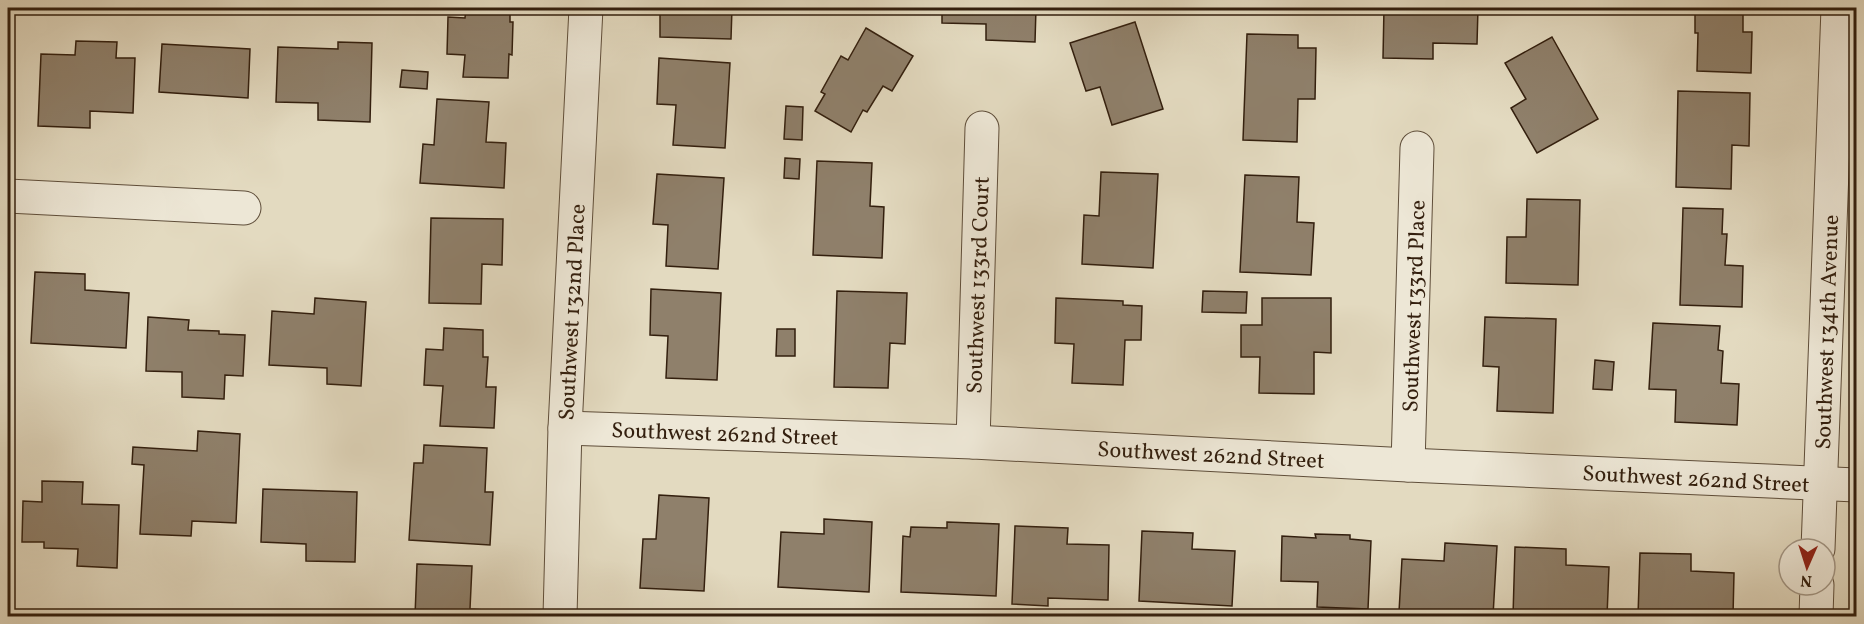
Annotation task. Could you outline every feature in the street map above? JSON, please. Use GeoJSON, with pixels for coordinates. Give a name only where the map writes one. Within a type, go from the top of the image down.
{"type":"FeatureCollection","features":[{"type":"Feature","properties":{"kind":"street","name":"Southwest 132nd Place"},"geometry":{"type":"LineString","coordinates":[[560,616],[565,428],[586,8]]}},
{"type":"Feature","properties":{"kind":"street","name":"Southwest 134th Avenue"},"geometry":{"type":"LineString","coordinates":[[1818,537],[1845,99],[1838,8]]}},
{"type":"Feature","properties":{"kind":"street","name":"Southwest 133rd Court"},"geometry":{"type":"LineString","coordinates":[[973,442],[982,128]]}},
{"type":"Feature","properties":{"kind":"street","name":"Southwest 133rd Place"},"geometry":{"type":"LineString","coordinates":[[1408,465],[1417,148]]}},
{"type":"Feature","properties":{"kind":"street"},"geometry":{"type":"LineString","coordinates":[[8,196],[244,208]]}},
{"type":"Feature","properties":{"kind":"street","name":"Southwest 262nd Street"},"geometry":{"type":"LineString","coordinates":[[565,428],[973,442],[1408,465],[1857,485]]}},
{"type":"Feature","properties":{"kind":"street"},"geometry":{"type":"LineString","coordinates":[[1816,616],[1817,597]]}},
{"type":"Feature","properties":{"kind":"building"},"geometry":{"type":"Polygon","coordinates":[[[466,8],[510,8],[510,22],[513,22],[512,55],[509,54],[508,78],[463,77],[465,55],[447,54],[448,17],[465,18],[466,8]]]}},
{"type":"Feature","properties":{"kind":"building"},"geometry":{"type":"Polygon","coordinates":[[[660,8],[732,8],[731,39],[660,37],[660,8]]]}},
{"type":"Feature","properties":{"kind":"building"},"geometry":{"type":"Polygon","coordinates":[[[942,8],[1036,8],[1035,42],[986,40],[986,24],[942,23],[942,8]]]}},
{"type":"Feature","properties":{"kind":"building"},"geometry":{"type":"Polygon","coordinates":[[[1384,8],[1478,8],[1477,44],[1433,43],[1433,59],[1383,58],[1384,8]]]}},
{"type":"Feature","properties":{"kind":"building"},"geometry":{"type":"Polygon","coordinates":[[[1695,8],[1743,8],[1743,32],[1752,32],[1751,73],[1697,71],[1698,33],[1695,33],[1695,8]]]}},
{"type":"Feature","properties":{"kind":"building"},"geometry":{"type":"Polygon","coordinates":[[[1135,22],[1163,109],[1112,125],[1100,87],[1086,91],[1070,43],[1135,22]]]}},
{"type":"Feature","properties":{"kind":"building"},"geometry":{"type":"Polygon","coordinates":[[[866,28],[913,56],[892,91],[883,86],[867,112],[863,110],[851,132],[815,111],[825,94],[821,92],[841,56],[848,60],[866,28]]]}},
{"type":"Feature","properties":{"kind":"building"},"geometry":{"type":"Polygon","coordinates":[[[1247,34],[1298,35],[1298,48],[1316,48],[1315,99],[1298,99],[1297,142],[1243,140],[1247,34]]]}},
{"type":"Feature","properties":{"kind":"building"},"geometry":{"type":"Polygon","coordinates":[[[1552,37],[1598,119],[1537,153],[1511,108],[1526,99],[1505,63],[1552,37]]]}},
{"type":"Feature","properties":{"kind":"building"},"geometry":{"type":"Polygon","coordinates":[[[76,41],[117,42],[116,58],[135,58],[133,113],[90,111],[90,128],[38,126],[41,54],[75,55],[76,41]]]}},
{"type":"Feature","properties":{"kind":"building"},"geometry":{"type":"Polygon","coordinates":[[[338,42],[372,43],[370,122],[318,120],[318,103],[276,102],[278,47],[338,49],[338,42]]]}},
{"type":"Feature","properties":{"kind":"building"},"geometry":{"type":"Polygon","coordinates":[[[162,44],[250,49],[248,98],[159,92],[162,44]]]}},
{"type":"Feature","properties":{"kind":"building"},"geometry":{"type":"Polygon","coordinates":[[[659,58],[730,63],[725,148],[673,145],[676,105],[657,104],[659,58]]]}},
{"type":"Feature","properties":{"kind":"building"},"geometry":{"type":"Polygon","coordinates":[[[402,70],[428,72],[427,89],[400,87],[402,70]]]}},
{"type":"Feature","properties":{"kind":"building"},"geometry":{"type":"Polygon","coordinates":[[[1678,91],[1750,93],[1749,146],[1732,145],[1731,189],[1676,187],[1678,91]]]}},
{"type":"Feature","properties":{"kind":"building"},"geometry":{"type":"Polygon","coordinates":[[[437,99],[489,102],[486,142],[506,143],[504,188],[420,183],[423,144],[434,145],[437,99]]]}},
{"type":"Feature","properties":{"kind":"building"},"geometry":{"type":"Polygon","coordinates":[[[786,106],[803,107],[802,140],[784,139],[786,106]]]}},
{"type":"Feature","properties":{"kind":"building"},"geometry":{"type":"Polygon","coordinates":[[[785,158],[800,159],[799,179],[784,178],[785,158]]]}},
{"type":"Feature","properties":{"kind":"building"},"geometry":{"type":"Polygon","coordinates":[[[817,161],[872,163],[870,206],[884,207],[882,258],[813,255],[817,161]]]}},
{"type":"Feature","properties":{"kind":"building"},"geometry":{"type":"Polygon","coordinates":[[[1101,172],[1158,174],[1153,268],[1082,264],[1084,215],[1099,216],[1101,172]]]}},
{"type":"Feature","properties":{"kind":"building"},"geometry":{"type":"Polygon","coordinates":[[[657,174],[724,178],[718,269],[666,266],[668,225],[653,224],[657,174]]]}},
{"type":"Feature","properties":{"kind":"building"},"geometry":{"type":"Polygon","coordinates":[[[1245,175],[1299,177],[1297,222],[1314,223],[1311,275],[1240,272],[1245,175]]]}},
{"type":"Feature","properties":{"kind":"building"},"geometry":{"type":"Polygon","coordinates":[[[1527,199],[1580,200],[1578,285],[1506,283],[1507,237],[1526,237],[1527,199]]]}},
{"type":"Feature","properties":{"kind":"building"},"geometry":{"type":"Polygon","coordinates":[[[1683,208],[1723,209],[1722,234],[1727,234],[1725,265],[1743,266],[1742,307],[1680,305],[1683,208]]]}},
{"type":"Feature","properties":{"kind":"building"},"geometry":{"type":"Polygon","coordinates":[[[431,218],[503,219],[502,265],[482,264],[481,304],[429,303],[431,218]]]}},
{"type":"Feature","properties":{"kind":"building"},"geometry":{"type":"Polygon","coordinates":[[[35,272],[85,274],[85,290],[129,293],[126,348],[31,343],[35,272]]]}},
{"type":"Feature","properties":{"kind":"building"},"geometry":{"type":"Polygon","coordinates":[[[8,285],[12,285],[11,325],[8,325],[8,285]]]}},
{"type":"Feature","properties":{"kind":"building"},"geometry":{"type":"Polygon","coordinates":[[[651,289],[721,293],[717,380],[666,378],[668,336],[650,335],[651,289]]]}},
{"type":"Feature","properties":{"kind":"building"},"geometry":{"type":"Polygon","coordinates":[[[837,291],[907,293],[905,344],[890,343],[888,388],[834,387],[837,291]]]}},
{"type":"Feature","properties":{"kind":"building"},"geometry":{"type":"Polygon","coordinates":[[[1203,291],[1247,292],[1246,313],[1202,312],[1203,291]]]}},
{"type":"Feature","properties":{"kind":"building"},"geometry":{"type":"Polygon","coordinates":[[[315,298],[366,302],[361,386],[327,384],[327,368],[269,365],[272,311],[314,314],[315,298]]]}},
{"type":"Feature","properties":{"kind":"building"},"geometry":{"type":"Polygon","coordinates":[[[1056,298],[1123,301],[1123,305],[1142,306],[1141,340],[1125,340],[1123,385],[1072,383],[1074,344],[1055,343],[1056,298]]]}},
{"type":"Feature","properties":{"kind":"building"},"geometry":{"type":"Polygon","coordinates":[[[1262,298],[1331,298],[1331,353],[1314,352],[1314,394],[1259,393],[1260,357],[1241,357],[1241,325],[1262,325],[1262,298]]]}},
{"type":"Feature","properties":{"kind":"building"},"geometry":{"type":"Polygon","coordinates":[[[148,317],[189,320],[188,330],[245,335],[243,376],[225,375],[224,399],[182,397],[182,372],[146,371],[148,317]]]}},
{"type":"Feature","properties":{"kind":"building"},"geometry":{"type":"Polygon","coordinates":[[[1485,317],[1556,319],[1553,413],[1497,411],[1499,367],[1483,366],[1485,317]]]}},
{"type":"Feature","properties":{"kind":"building"},"geometry":{"type":"Polygon","coordinates":[[[1653,323],[1720,326],[1718,350],[1723,351],[1721,383],[1739,384],[1737,425],[1675,422],[1676,390],[1649,389],[1653,323]]]}},
{"type":"Feature","properties":{"kind":"building"},"geometry":{"type":"Polygon","coordinates":[[[444,328],[483,330],[483,357],[488,357],[486,387],[496,387],[494,428],[440,426],[443,386],[424,385],[426,349],[443,350],[444,328]]]}},
{"type":"Feature","properties":{"kind":"building"},"geometry":{"type":"Polygon","coordinates":[[[777,329],[795,329],[795,356],[776,356],[777,329]]]}},
{"type":"Feature","properties":{"kind":"building"},"geometry":{"type":"Polygon","coordinates":[[[1595,360],[1614,362],[1612,390],[1593,389],[1595,360]]]}},
{"type":"Feature","properties":{"kind":"building"},"geometry":{"type":"Polygon","coordinates":[[[198,431],[240,434],[236,523],[192,521],[191,536],[140,534],[144,465],[132,464],[133,447],[197,451],[198,431]]]}},
{"type":"Feature","properties":{"kind":"building"},"geometry":{"type":"Polygon","coordinates":[[[424,445],[487,448],[485,492],[493,492],[490,545],[409,540],[414,463],[423,463],[424,445]]]}},
{"type":"Feature","properties":{"kind":"building"},"geometry":{"type":"Polygon","coordinates":[[[42,481],[83,482],[82,504],[119,505],[117,568],[77,566],[78,549],[44,548],[44,542],[22,542],[23,501],[42,502],[42,481]]]}},
{"type":"Feature","properties":{"kind":"building"},"geometry":{"type":"Polygon","coordinates":[[[263,489],[357,492],[355,562],[306,561],[306,544],[261,542],[263,489]]]}},
{"type":"Feature","properties":{"kind":"building"},"geometry":{"type":"Polygon","coordinates":[[[659,495],[709,498],[704,591],[640,588],[643,539],[656,539],[659,495]]]}},
{"type":"Feature","properties":{"kind":"building"},"geometry":{"type":"Polygon","coordinates":[[[824,519],[872,522],[869,592],[778,587],[781,532],[824,534],[824,519]]]}},
{"type":"Feature","properties":{"kind":"building"},"geometry":{"type":"Polygon","coordinates":[[[947,522],[999,524],[996,596],[901,592],[903,536],[910,537],[911,527],[947,528],[947,522]]]}},
{"type":"Feature","properties":{"kind":"building"},"geometry":{"type":"Polygon","coordinates":[[[1015,526],[1068,528],[1067,544],[1109,545],[1108,600],[1048,598],[1048,606],[1012,604],[1015,526]]]}},
{"type":"Feature","properties":{"kind":"building"},"geometry":{"type":"Polygon","coordinates":[[[1142,531],[1193,533],[1192,549],[1235,551],[1232,606],[1139,601],[1142,531]]]}},
{"type":"Feature","properties":{"kind":"building"},"geometry":{"type":"Polygon","coordinates":[[[1315,534],[1350,535],[1350,539],[1371,541],[1368,609],[1317,607],[1318,582],[1281,581],[1282,536],[1316,538],[1315,534]]]}},
{"type":"Feature","properties":{"kind":"building"},"geometry":{"type":"Polygon","coordinates":[[[1445,543],[1497,546],[1493,616],[1399,612],[1402,559],[1444,561],[1445,543]]]}},
{"type":"Feature","properties":{"kind":"building"},"geometry":{"type":"Polygon","coordinates":[[[1515,547],[1566,549],[1566,565],[1609,567],[1607,616],[1513,616],[1515,547]]]}},
{"type":"Feature","properties":{"kind":"building"},"geometry":{"type":"Polygon","coordinates":[[[1640,553],[1691,554],[1691,571],[1734,573],[1733,616],[1638,616],[1640,553]]]}},
{"type":"Feature","properties":{"kind":"building"},"geometry":{"type":"Polygon","coordinates":[[[417,564],[472,566],[470,609],[484,610],[483,616],[415,616],[417,564]]]}},
{"type":"Feature","properties":{"kind":"building"},"geometry":{"type":"Polygon","coordinates":[[[653,610],[705,612],[705,616],[653,616],[653,610]]]}}]}
